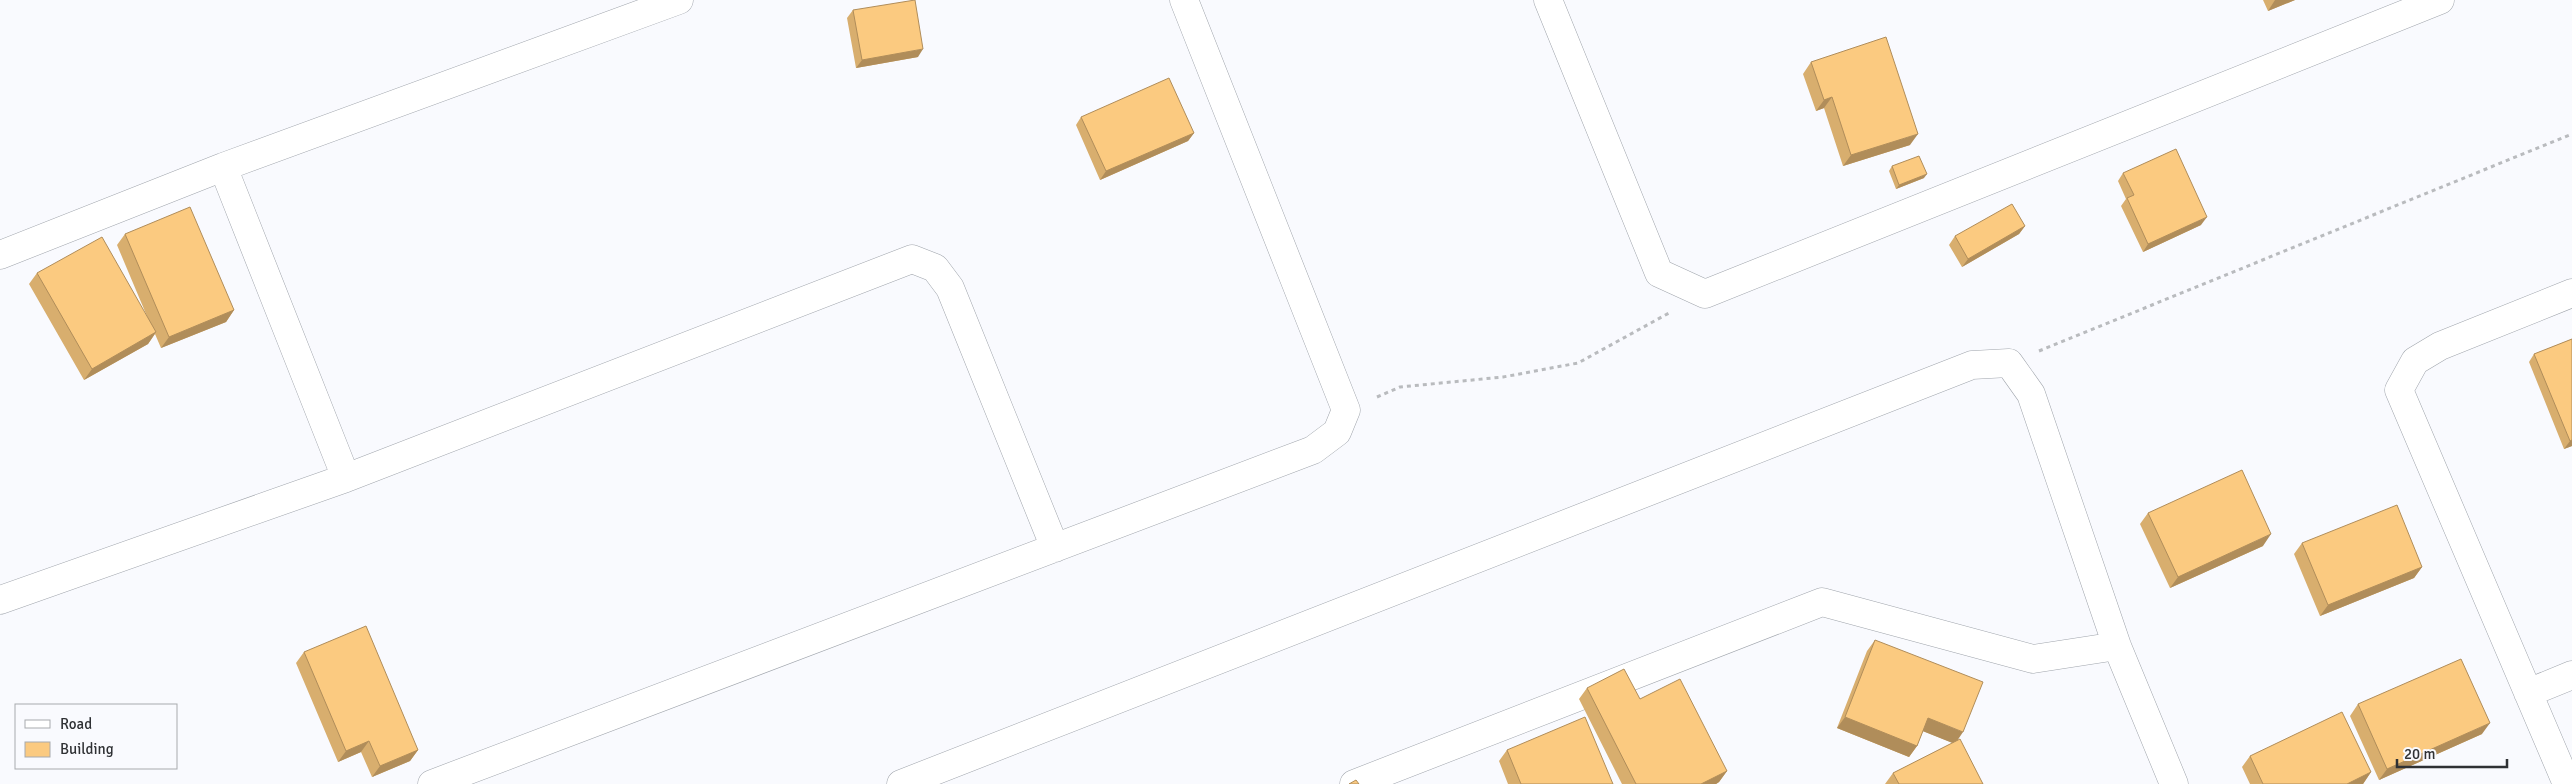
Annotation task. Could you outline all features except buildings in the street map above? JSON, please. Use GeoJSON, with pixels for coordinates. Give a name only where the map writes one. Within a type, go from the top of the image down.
{"type":"FeatureCollection","features":[{"type":"Feature","properties":{"kind":"street"},"geometry":{"type":"LineString","coordinates":[[0,256],[223,167],[679,0]]}},
{"type":"Feature","properties":{"kind":"street"},"geometry":{"type":"LineString","coordinates":[[432,784],[1313,450],[1337,432],[1346,410],[1184,0]]}},
{"type":"Feature","properties":{"kind":"street"},"geometry":{"type":"LineString","coordinates":[[1548,0],[1659,273],[1705,294],[2440,0]]}},
{"type":"Feature","properties":{"kind":"street"},"geometry":{"type":"LineString","coordinates":[[223,167],[346,478]]}},
{"type":"Feature","properties":{"kind":"street"},"geometry":{"type":"LineString","coordinates":[[0,600],[346,478],[912,259],[935,268],[950,288],[1055,548]]}},
{"type":"Feature","properties":{"kind":"street"},"geometry":{"type":"LineString","coordinates":[[2566,784],[2399,390],[2414,361],[2440,346],[2572,293]]}},
{"type":"Feature","properties":{"kind":"street"},"geometry":{"type":"LineString","coordinates":[[901,784],[1972,365],[2009,363],[2032,394],[2117,646],[2174,784]]}},
{"type":"Feature","properties":{"kind":"street"},"geometry":{"type":"LineString","coordinates":[[1354,784],[1822,602],[2033,659],[2117,646]]}},
{"type":"Feature","properties":{"kind":"street"},"geometry":{"type":"LineString","coordinates":[[2528,693],[2572,675]]}},
{"type":"Feature","properties":{"kind":"path"},"geometry":{"type":"LineString","coordinates":[[2009,363],[2572,134]]}},
{"type":"Feature","properties":{"kind":"path"},"geometry":{"type":"LineString","coordinates":[[1346,410],[1400,387],[1503,377],[1578,363],[1705,294]]}}]}
